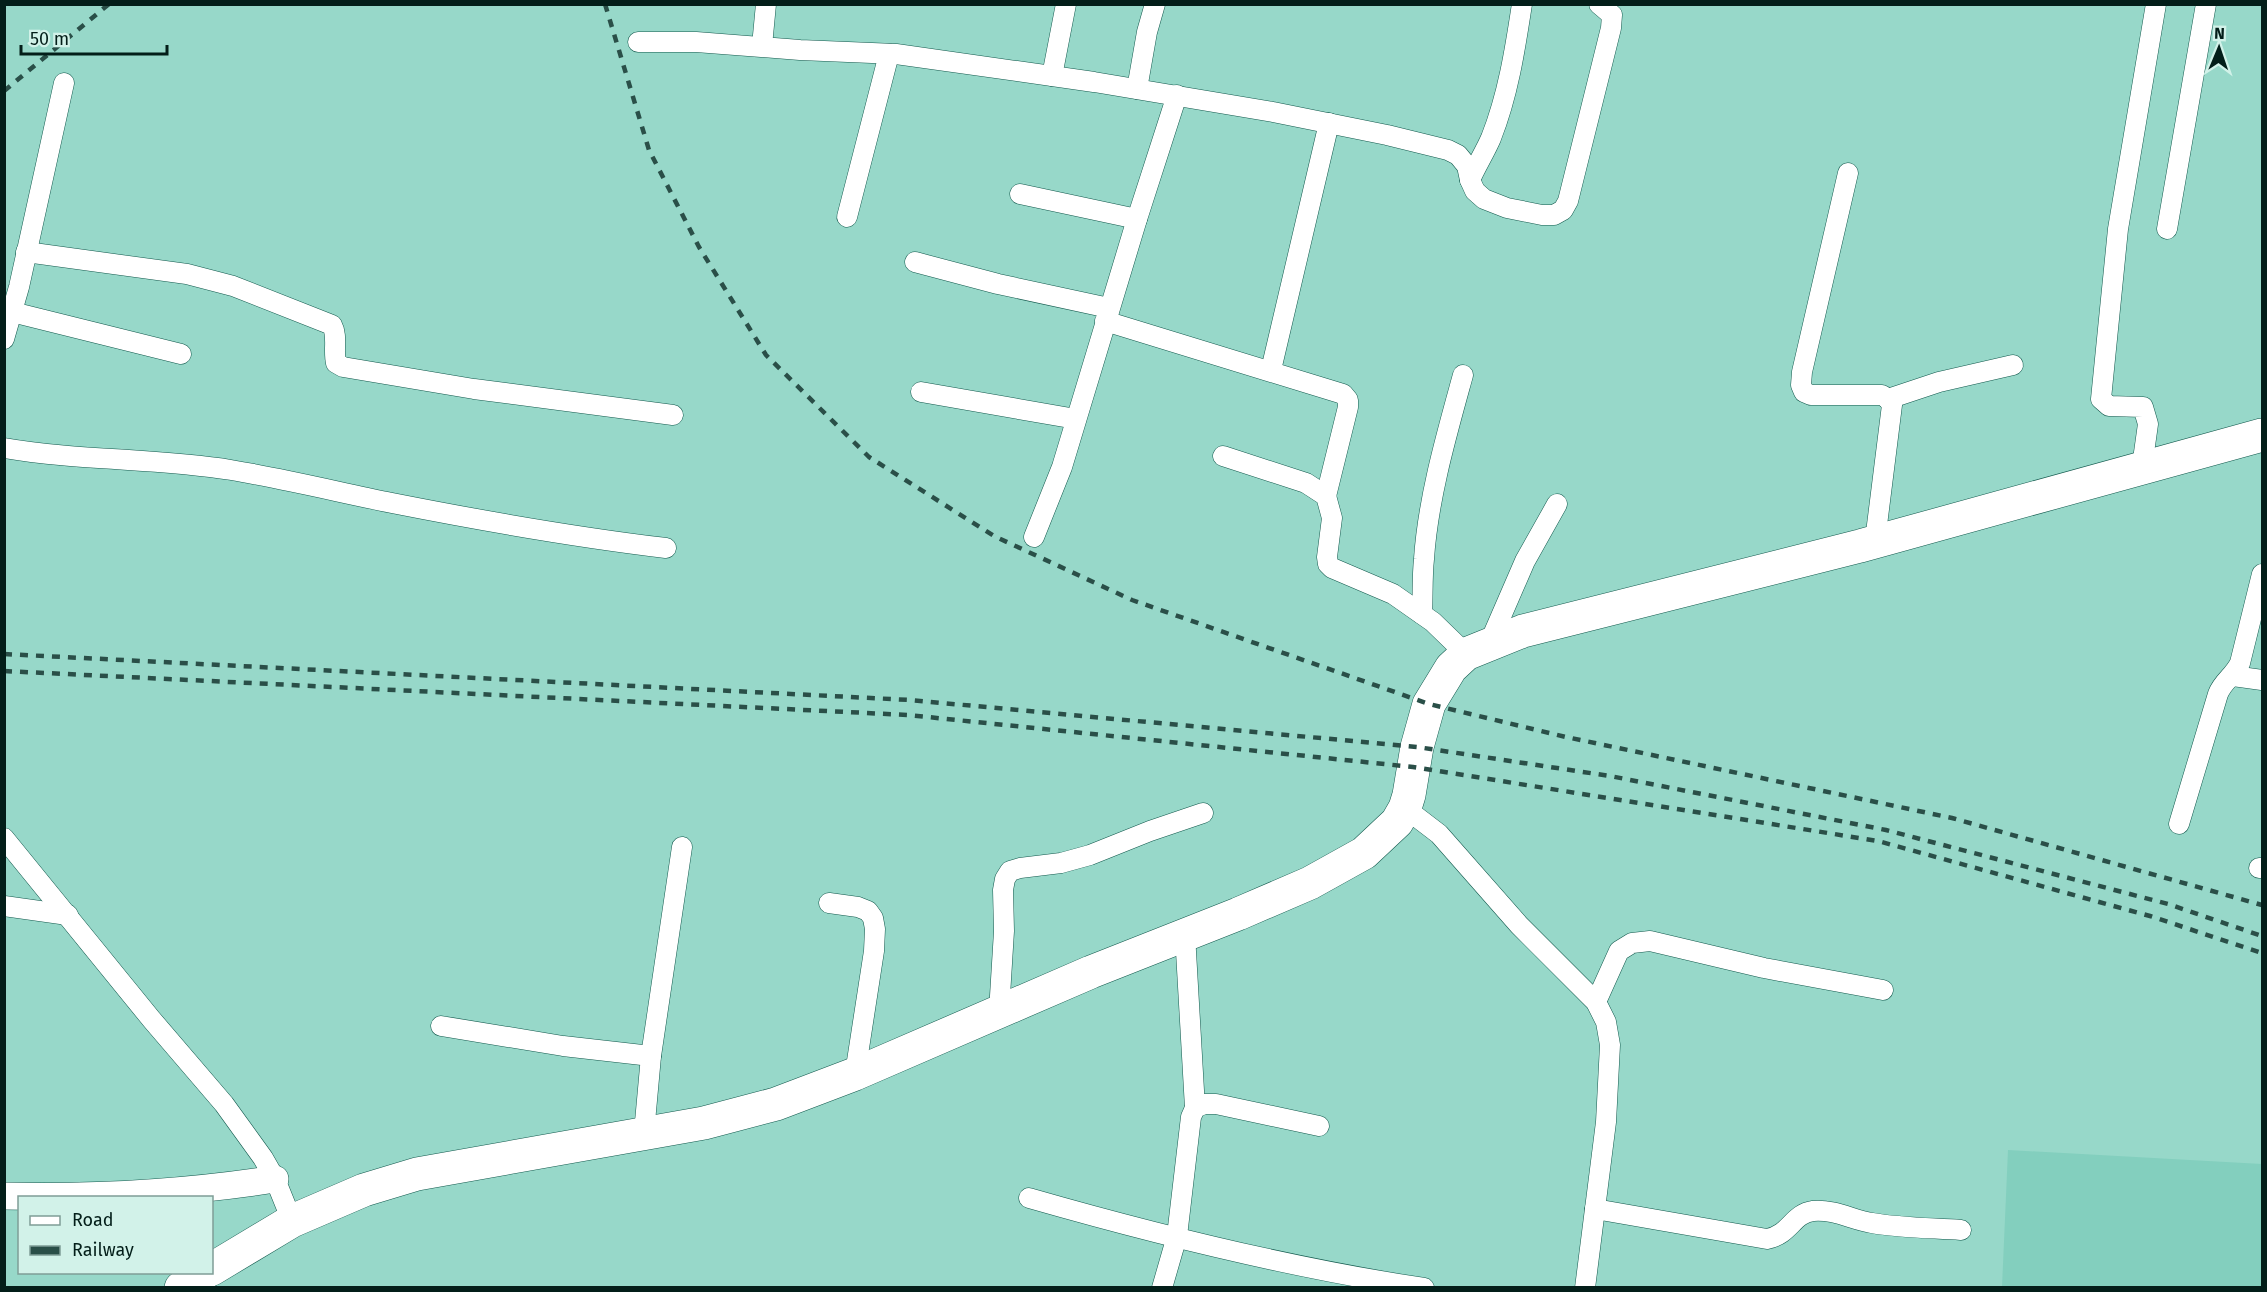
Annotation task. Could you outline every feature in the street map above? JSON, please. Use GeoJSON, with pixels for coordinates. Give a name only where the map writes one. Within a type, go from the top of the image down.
{"type":"FeatureCollection","features":[{"type":"Feature","properties":{"kind":"highway"},"geometry":{"type":"LineString","coordinates":[[213,1268],[292,1221],[364,1190],[417,1174],[704,1123],[776,1104],[855,1074],[1185,934],[1238,914],[1341,867],[1364,853],[1397,822],[1409,795],[1417,747],[1429,704],[1451,668],[1478,649],[1523,631],[1875,541],[2262,435]]}},
{"type":"Feature","properties":{"kind":"highway"},"geometry":{"type":"LineString","coordinates":[[181,1287],[203,1274]]}},
{"type":"Feature","properties":{"kind":"street"},"geometry":{"type":"LineString","coordinates":[[762,46],[766,4]]}},
{"type":"Feature","properties":{"kind":"street"},"geometry":{"type":"LineString","coordinates":[[1052,76],[1066,4]]}},
{"type":"Feature","properties":{"kind":"street"},"geometry":{"type":"LineString","coordinates":[[1137,89],[1147,32],[1155,4]]}},
{"type":"Feature","properties":{"kind":"street"},"geometry":{"type":"LineString","coordinates":[[1470,180],[1500,112],[1508,84],[1522,4]]}},
{"type":"Feature","properties":{"kind":"street"},"geometry":{"type":"LineString","coordinates":[[638,42],[696,42],[889,54],[1177,95],[1329,123],[1448,150],[1458,155],[1467,166],[1475,191],[1484,199],[1507,208],[1554,215],[1563,210],[1574,181],[1611,28],[1612,15],[1599,4]]}},
{"type":"Feature","properties":{"kind":"street"},"geometry":{"type":"LineString","coordinates":[[2142,467],[2148,424],[2143,407],[2109,406],[2101,399],[2118,229],[2156,4]]}},
{"type":"Feature","properties":{"kind":"street"},"geometry":{"type":"LineString","coordinates":[[2167,229],[2206,4]]}},
{"type":"Feature","properties":{"kind":"street"},"geometry":{"type":"LineString","coordinates":[[847,217],[889,54]]}},
{"type":"Feature","properties":{"kind":"street"},"geometry":{"type":"LineString","coordinates":[[4,339],[64,83]]}},
{"type":"Feature","properties":{"kind":"street"},"geometry":{"type":"LineString","coordinates":[[1034,537],[1062,467],[1107,315],[1177,95]]}},
{"type":"Feature","properties":{"kind":"street"},"geometry":{"type":"LineString","coordinates":[[1271,370],[1329,123]]}},
{"type":"Feature","properties":{"kind":"street"},"geometry":{"type":"LineString","coordinates":[[1848,173],[1801,384],[1804,392],[1811,394],[1882,395],[1892,405],[1875,541]]}},
{"type":"Feature","properties":{"kind":"street"},"geometry":{"type":"LineString","coordinates":[[1020,194],[1137,219]]}},
{"type":"Feature","properties":{"kind":"street"},"geometry":{"type":"LineString","coordinates":[[26,252],[146,266],[233,286],[332,325],[335,331],[336,363],[343,367],[474,388],[673,415]]}},
{"type":"Feature","properties":{"kind":"street"},"geometry":{"type":"LineString","coordinates":[[915,262],[1107,315],[1343,394],[1348,400],[1326,496],[1332,518],[1328,564],[1341,573],[1393,594],[1478,649],[1557,504]]}},
{"type":"Feature","properties":{"kind":"street"},"geometry":{"type":"LineString","coordinates":[[12,312],[181,354]]}},
{"type":"Feature","properties":{"kind":"street"},"geometry":{"type":"LineString","coordinates":[[1888,399],[1939,382],[2013,365]]}},
{"type":"Feature","properties":{"kind":"street"},"geometry":{"type":"LineString","coordinates":[[1422,614],[1424,558],[1429,521],[1448,427],[1463,375]]}},
{"type":"Feature","properties":{"kind":"street"},"geometry":{"type":"LineString","coordinates":[[921,392],[1076,419]]}},
{"type":"Feature","properties":{"kind":"street"},"geometry":{"type":"LineString","coordinates":[[4,448],[47,455],[164,462],[232,470],[461,517],[571,536],[666,548]]}},
{"type":"Feature","properties":{"kind":"street"},"geometry":{"type":"LineString","coordinates":[[1222,456],[1306,483],[1326,496]]}},
{"type":"Feature","properties":{"kind":"street"},"geometry":{"type":"LineString","coordinates":[[2179,824],[2218,694],[2222,685],[2237,670],[2244,652],[2262,574]]}},
{"type":"Feature","properties":{"kind":"street"},"geometry":{"type":"LineString","coordinates":[[2232,676],[2262,680]]}},
{"type":"Feature","properties":{"kind":"street"},"geometry":{"type":"LineString","coordinates":[[1405,808],[1439,834],[1519,925],[1596,1002],[1606,1022],[1610,1045],[1606,1122],[1585,1287]]}},
{"type":"Feature","properties":{"kind":"street"},"geometry":{"type":"LineString","coordinates":[[999,1012],[1004,931],[1003,890],[1005,879],[1011,871],[1061,863],[1090,855],[1203,813]]}},
{"type":"Feature","properties":{"kind":"street"},"geometry":{"type":"LineString","coordinates":[[4,838],[152,1020],[224,1104],[263,1158],[275,1179],[292,1221]]}},
{"type":"Feature","properties":{"kind":"street"},"geometry":{"type":"LineString","coordinates":[[644,1133],[651,1056],[682,847]]}},
{"type":"Feature","properties":{"kind":"street"},"geometry":{"type":"LineString","coordinates":[[829,903],[858,907],[868,911],[873,918],[875,929],[874,951],[855,1074]]}},
{"type":"Feature","properties":{"kind":"street"},"geometry":{"type":"LineString","coordinates":[[4,906],[68,915]]}},
{"type":"Feature","properties":{"kind":"street"},"geometry":{"type":"LineString","coordinates":[[1162,1287],[1177,1236],[1191,1117],[1195,1108],[1185,934]]}},
{"type":"Feature","properties":{"kind":"street"},"geometry":{"type":"LineString","coordinates":[[1596,1002],[1619,951],[1632,943],[1650,941],[1733,961],[1882,990]]}},
{"type":"Feature","properties":{"kind":"street"},"geometry":{"type":"LineString","coordinates":[[441,1026],[563,1046],[651,1056]]}},
{"type":"Feature","properties":{"kind":"street"},"geometry":{"type":"LineString","coordinates":[[1195,1108],[1204,1104],[1216,1104],[1319,1126]]}},
{"type":"Feature","properties":{"kind":"street"},"geometry":{"type":"LineString","coordinates":[[84,1196],[174,1192],[275,1179]]}},
{"type":"Feature","properties":{"kind":"street"},"geometry":{"type":"LineString","coordinates":[[1029,1198],[1126,1225],[1278,1260],[1424,1287]]}},
{"type":"Feature","properties":{"kind":"street"},"geometry":{"type":"LineString","coordinates":[[1595,1209],[1767,1239],[1777,1237],[1801,1215],[1813,1211],[1843,1215],[1878,1224],[1961,1230]]}},
{"type":"Feature","properties":{"kind":"shaded area"},"geometry":{"type":"Polygon","coordinates":[[[2008,1150],[2262,1164],[2262,1287],[2002,1287],[2008,1150]]]}},
{"type":"Feature","properties":{"kind":"railway"},"geometry":{"type":"LineString","coordinates":[[4,91],[109,4]]}},
{"type":"Feature","properties":{"kind":"railway"},"geometry":{"type":"LineString","coordinates":[[605,4],[649,150],[699,247],[766,355],[869,457],[994,536],[1132,600],[1429,704],[1566,737],[1952,818],[2262,905]]}},
{"type":"Feature","properties":{"kind":"railway"},"geometry":{"type":"LineString","coordinates":[[4,654],[910,700],[1417,747],[1610,776],[1886,830],[2168,904],[2262,936]]}},
{"type":"Feature","properties":{"kind":"railway"},"geometry":{"type":"LineString","coordinates":[[4,671],[908,715],[1413,767],[1878,841],[2150,916],[2262,953]]}}]}
